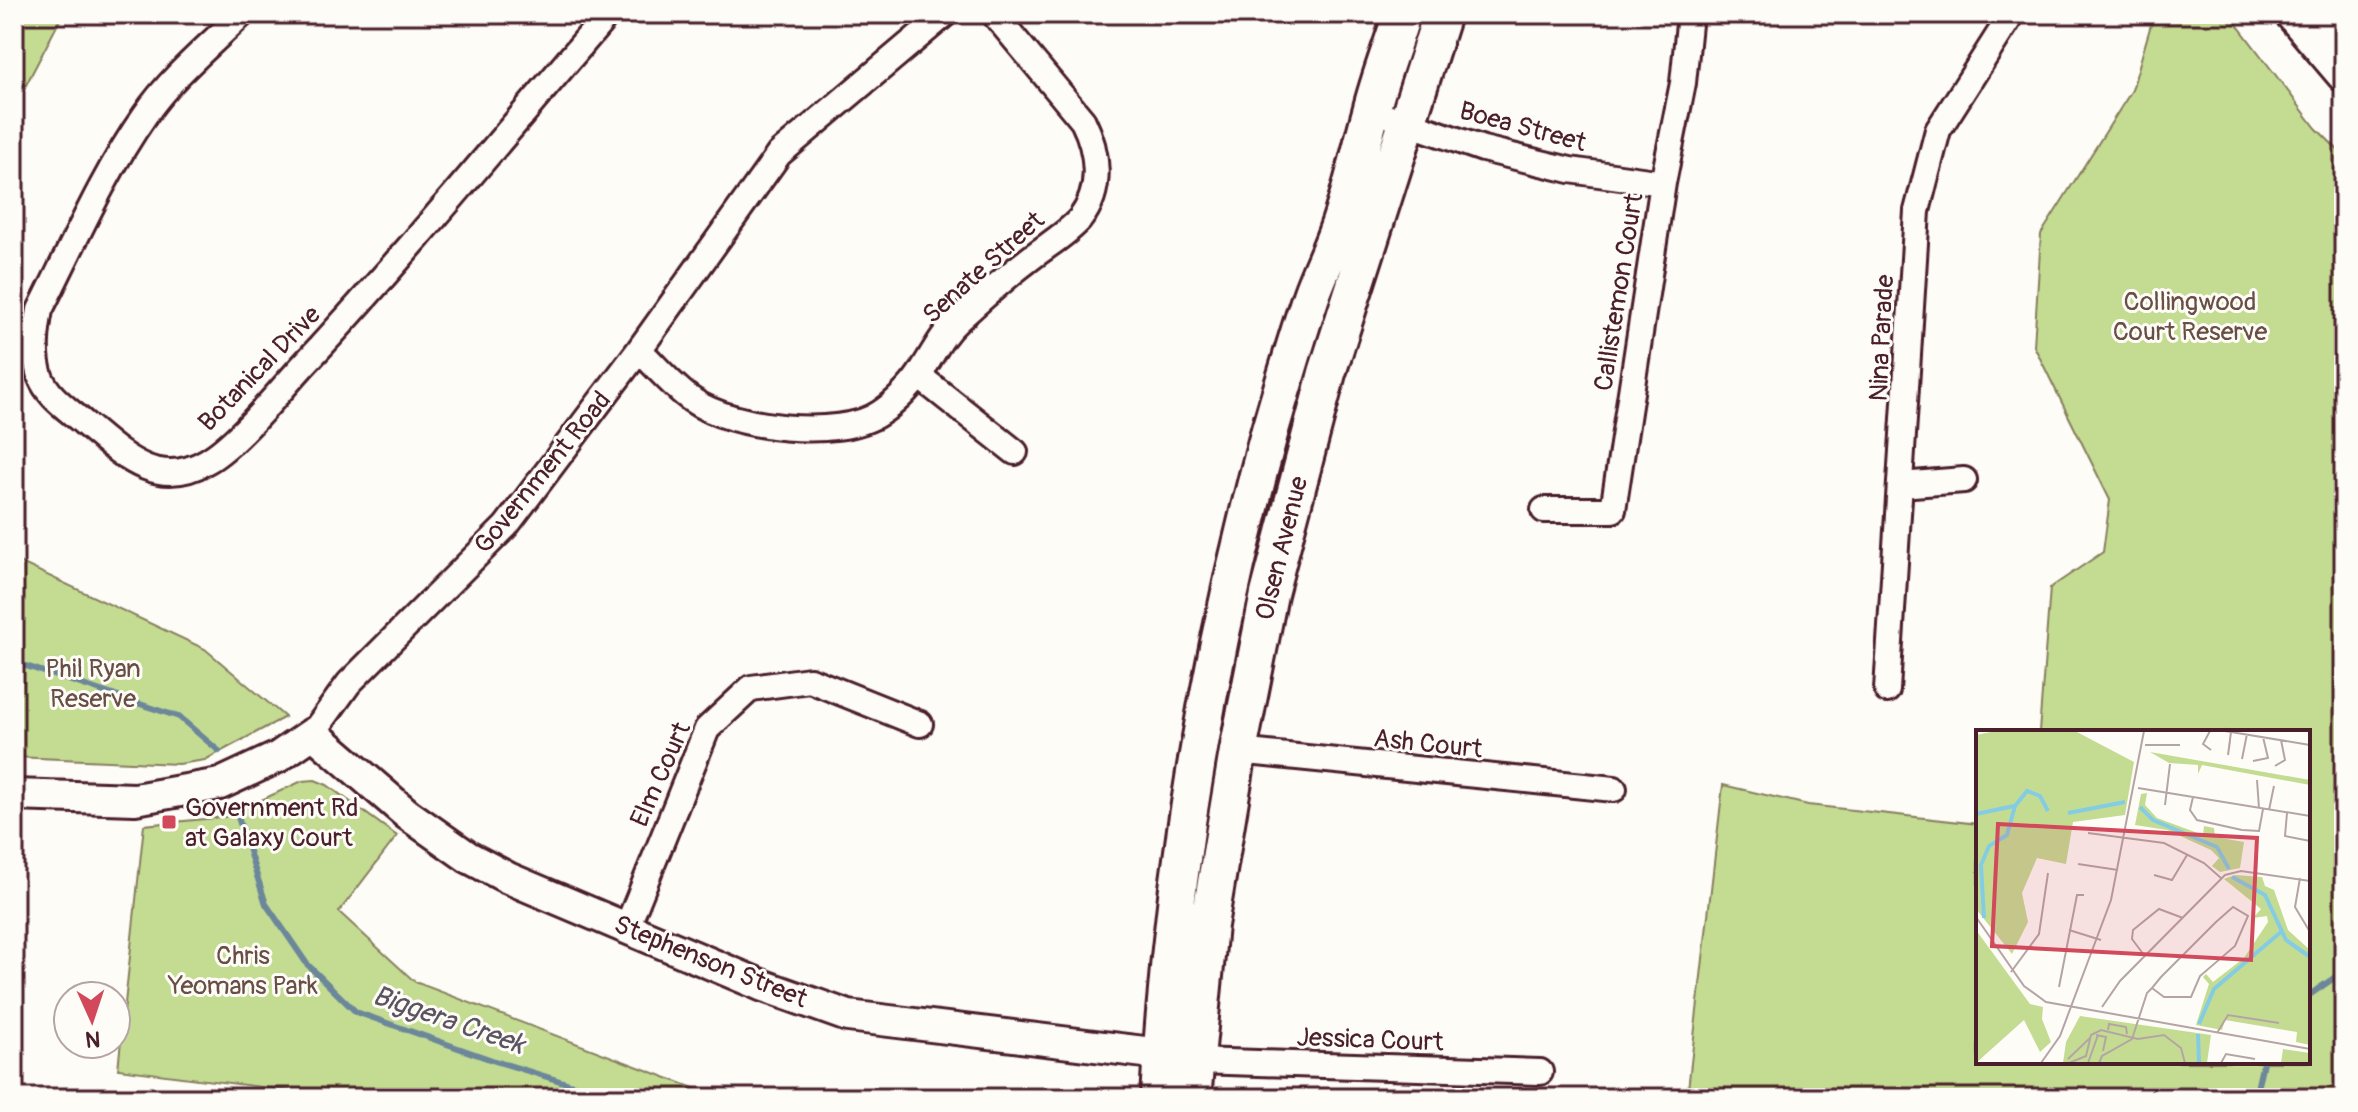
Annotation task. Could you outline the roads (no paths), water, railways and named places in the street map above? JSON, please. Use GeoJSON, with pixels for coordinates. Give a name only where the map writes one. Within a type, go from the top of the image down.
{"type":"FeatureCollection","features":[{"type":"Feature","properties":{"kind":"main road","name":"Olsen Avenue"},"geometry":{"type":"LineString","coordinates":[[1159,1098],[1161,1054],[1186,834],[1199,744],[1229,595],[1270,429],[1311,297],[1338,230],[1402,14]]}},
{"type":"Feature","properties":{"kind":"main road","name":"Olsen Avenue"},"geometry":{"type":"LineString","coordinates":[[1192,1098],[1209,925],[1266,606],[1327,373],[1442,14]]}},
{"type":"Feature","properties":{"kind":"main road"},"geometry":{"type":"LineString","coordinates":[[2293,14],[2344,74]]}},
{"type":"Feature","properties":{"kind":"main road"},"geometry":{"type":"LineString","coordinates":[[2336,14],[2344,25]]}},
{"type":"Feature","properties":{"kind":"street","name":"Botanical Drive"},"geometry":{"type":"LineString","coordinates":[[242,14],[184,69],[146,114],[120,155],[40,310],[36,358],[49,393],[126,459],[147,469],[169,472],[189,469],[209,460],[248,424],[338,327],[608,14]]}},
{"type":"Feature","properties":{"kind":"street","name":"Government Road"},"geometry":{"type":"LineString","coordinates":[[14,795],[135,799],[220,784],[278,757],[313,733],[349,683],[506,526],[639,350],[779,154],[945,14]]}},
{"type":"Feature","properties":{"kind":"street","name":"Senate Street"},"geometry":{"type":"LineString","coordinates":[[639,350],[693,401],[721,414],[811,429],[861,422],[880,414],[919,376],[954,323],[1080,218],[1095,182],[1097,165],[1083,121],[994,14]]}},
{"type":"Feature","properties":{"kind":"street","name":"Callistemon Court"},"geometry":{"type":"LineString","coordinates":[[1544,510],[1613,510],[1663,183],[1683,83],[1690,14]]}},
{"type":"Feature","properties":{"kind":"street","name":"Nina Parade"},"geometry":{"type":"LineString","coordinates":[[1887,690],[1917,211],[1938,130],[2012,14]]}},
{"type":"Feature","properties":{"kind":"street","name":"Boea Street"},"geometry":{"type":"LineString","coordinates":[[1371,112],[1408,121],[1483,149],[1570,170],[1663,183]]}},
{"type":"Feature","properties":{"kind":"street"},"geometry":{"type":"LineString","coordinates":[[919,376],[1015,452]]}},
{"type":"Feature","properties":{"kind":"street"},"geometry":{"type":"LineString","coordinates":[[1900,485],[1964,480]]}},
{"type":"Feature","properties":{"kind":"street","name":"Elm Court"},"geometry":{"type":"LineString","coordinates":[[627,927],[707,729],[751,688],[810,680],[920,724]]}},
{"type":"Feature","properties":{"kind":"street","name":"Stephenson Street"},"geometry":{"type":"LineString","coordinates":[[313,733],[407,814],[468,857],[508,878],[761,985],[848,1016],[1161,1054]]}},
{"type":"Feature","properties":{"kind":"street","name":"Ash Court"},"geometry":{"type":"LineString","coordinates":[[1238,751],[1614,789]]}},
{"type":"Feature","properties":{"kind":"street"},"geometry":{"type":"LineString","coordinates":[[14,795],[14,804]]}},
{"type":"Feature","properties":{"kind":"street","name":"Jessica Court"},"geometry":{"type":"LineString","coordinates":[[1161,1054],[1197,1061],[1540,1072]]}},
{"type":"Feature","properties":{"kind":"waterway"},"geometry":{"type":"LineString","coordinates":[[14,17],[17,14]]}},
{"type":"Feature","properties":{"kind":"waterway","name":"Biggera Creek"},"geometry":{"type":"LineString","coordinates":[[14,662],[179,717],[219,751]]}},
{"type":"Feature","properties":{"kind":"waterway","name":"Biggera Creek"},"geometry":{"type":"LineString","coordinates":[[237,814],[266,904],[307,964],[356,1012],[495,1061],[615,1098]]}},
{"type":"Feature","properties":{"kind":"waterway","name":"Biggera Creek"},"geometry":{"type":"LineString","coordinates":[[2310,995],[2344,971]]}},
{"type":"Feature","properties":{"kind":"waterway","name":"Biggera Creek"},"geometry":{"type":"LineString","coordinates":[[2255,1098],[2263,1064]]}},
{"type":"Feature","properties":{"kind":"place","name":"Government Rd at Galaxy Court"},"geometry":{"type":"Point","coordinates":[169,822]}},
{"type":"Feature","properties":{"kind":"park label","name":"Collingwood Court Reserve"},"geometry":{"type":"Point","coordinates":[2190,316]}},
{"type":"Feature","properties":{"kind":"park label","name":"Phil Ryan Reserve"},"geometry":{"type":"Point","coordinates":[93,683]}},
{"type":"Feature","properties":{"kind":"park label","name":"Chris Yeomans Park"},"geometry":{"type":"Point","coordinates":[243,970]}}]}
